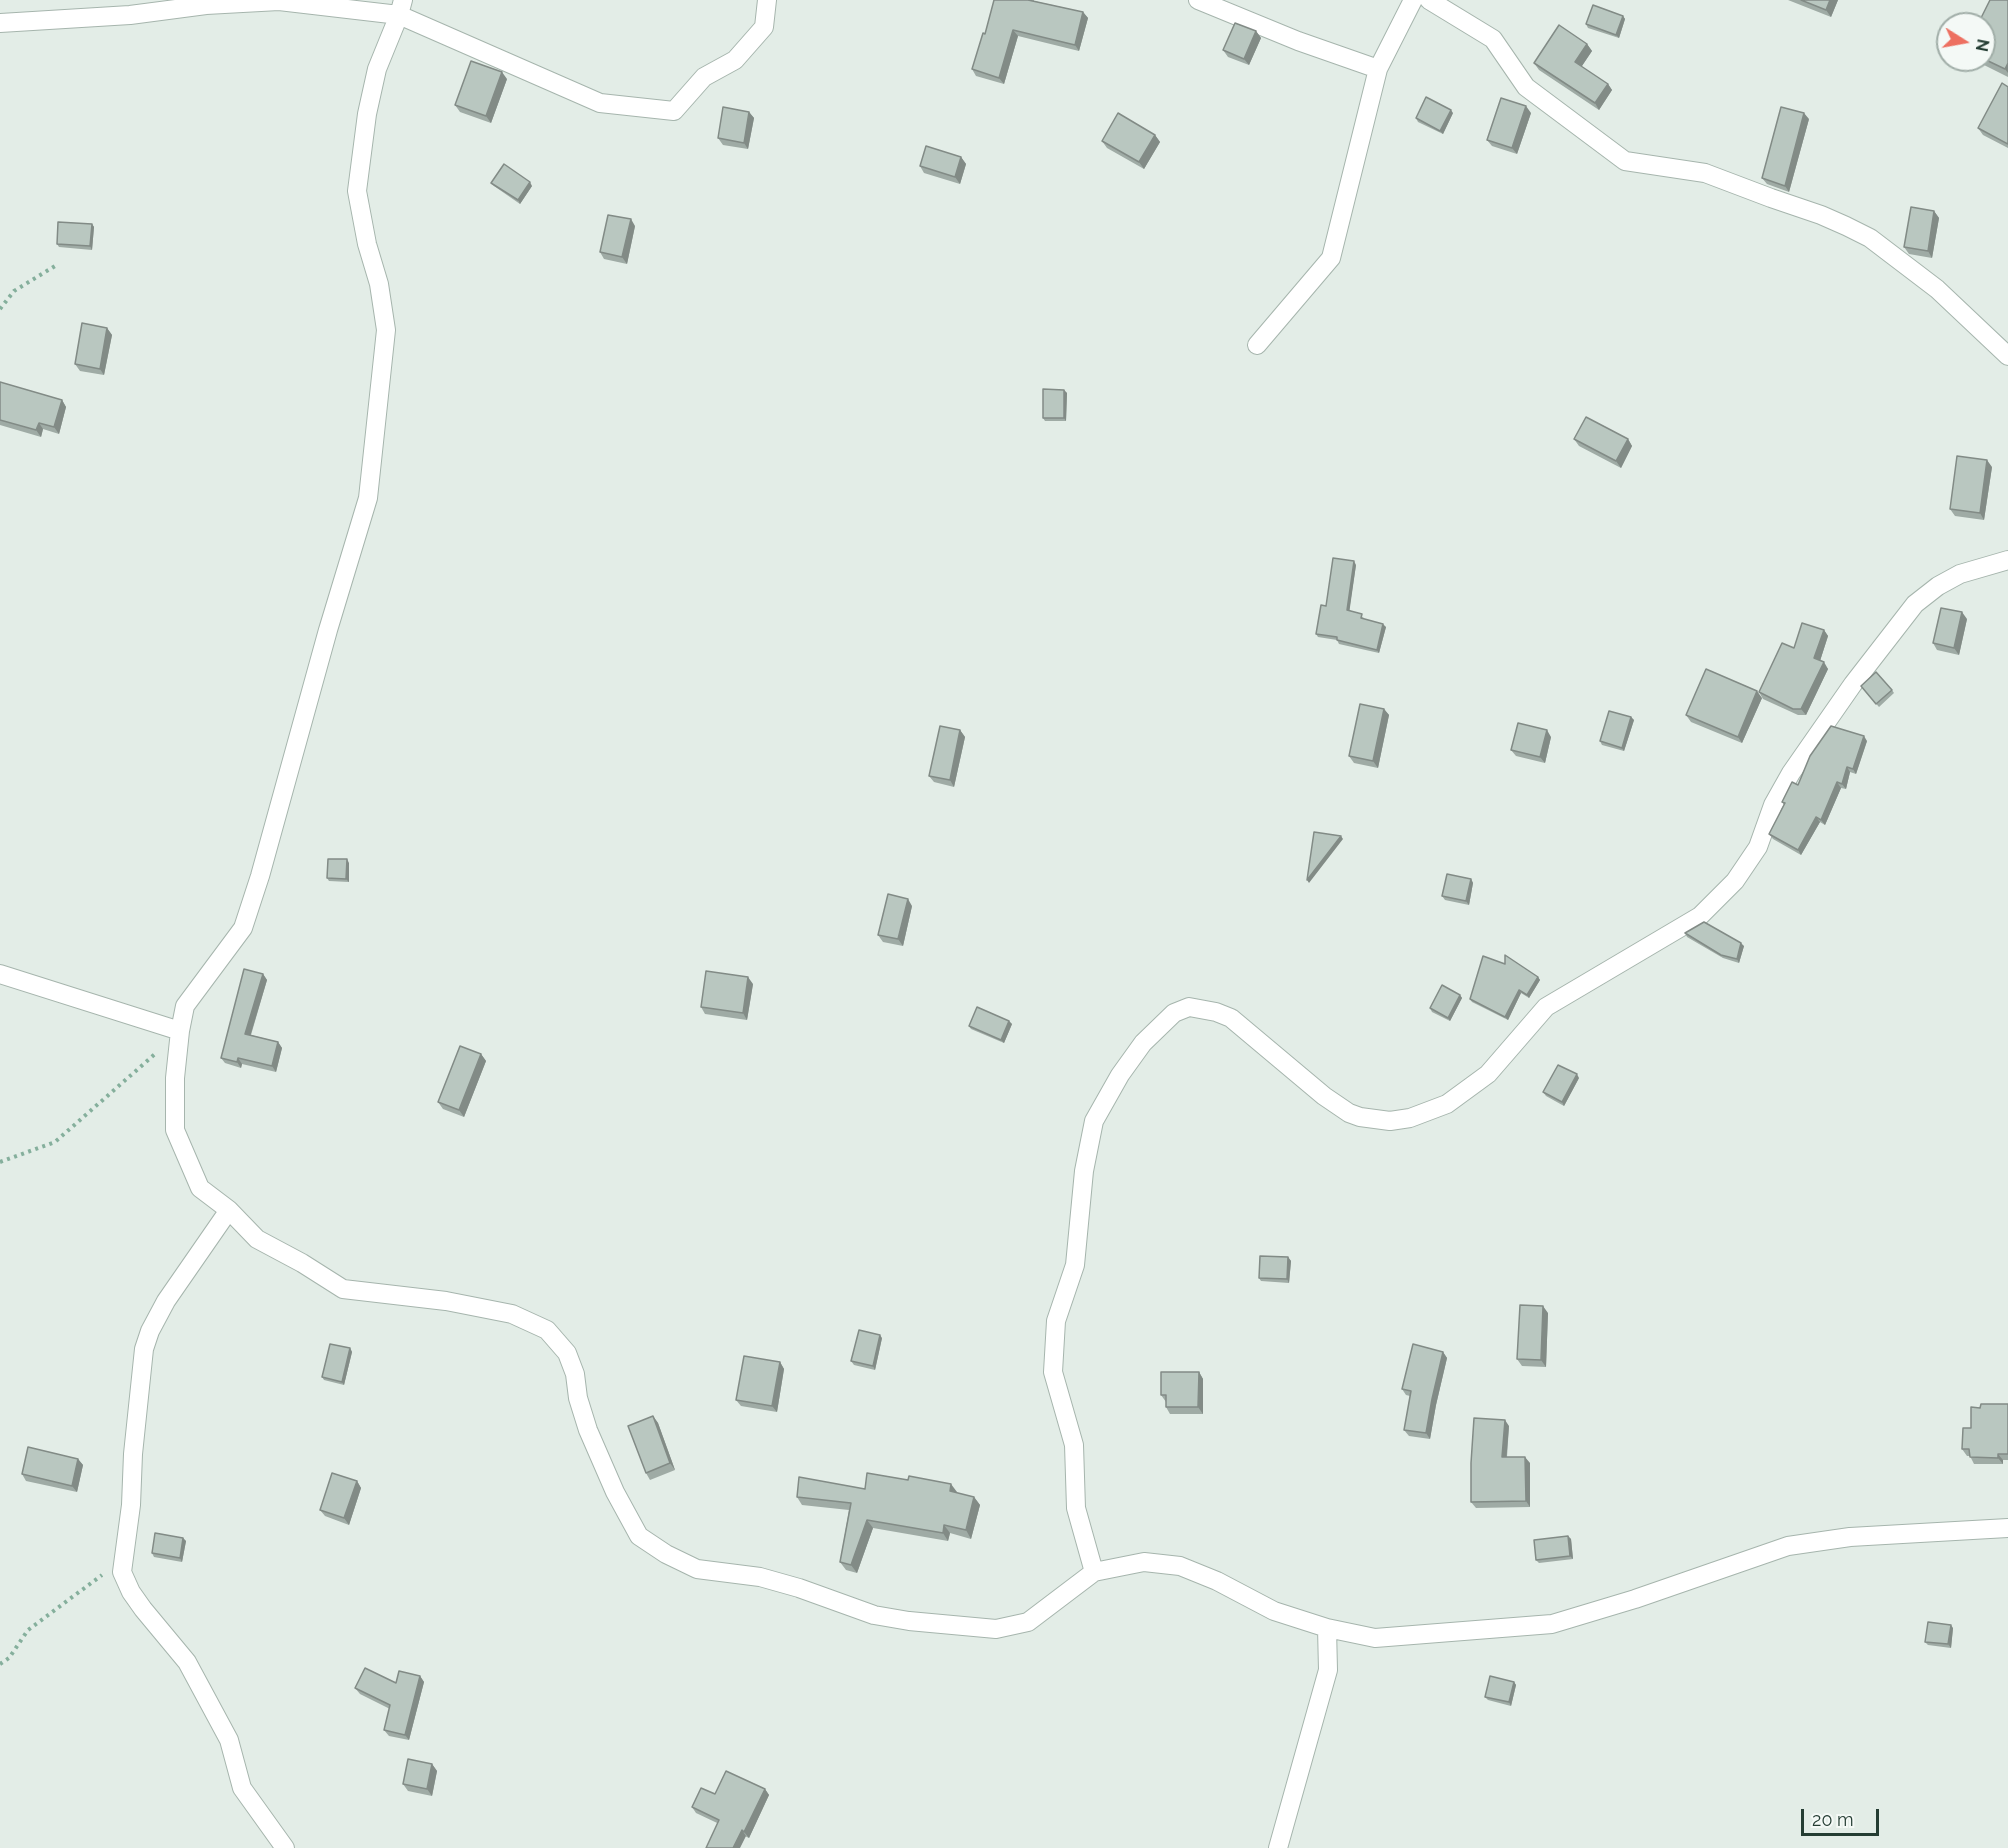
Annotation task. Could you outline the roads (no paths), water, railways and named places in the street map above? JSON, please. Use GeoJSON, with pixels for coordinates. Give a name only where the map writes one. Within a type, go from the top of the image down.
{"type":"FeatureCollection","features":[{"type":"Feature","properties":{"kind":"street"},"geometry":{"type":"LineString","coordinates":[[0,22],[130,15],[206,5],[279,1],[401,7],[600,103],[674,111],[704,77],[735,60],[764,27],[767,0]]}},
{"type":"Feature","properties":{"kind":"street"},"geometry":{"type":"LineString","coordinates":[[1198,0],[1298,41],[1378,69]]}},
{"type":"Feature","properties":{"kind":"street"},"geometry":{"type":"LineString","coordinates":[[1257,345],[1331,258],[1378,69],[1413,0]]}},
{"type":"Feature","properties":{"kind":"street"},"geometry":{"type":"LineString","coordinates":[[1429,0],[1493,39],[1526,87],[1625,161],[1705,173],[1821,215],[1870,238],[1937,289],[2008,356]]}},
{"type":"Feature","properties":{"kind":"street"},"geometry":{"type":"LineString","coordinates":[[401,7],[377,69],[367,114],[357,191],[367,244],[379,284],[386,330],[368,498],[243,928],[185,1006],[174,1078],[175,1130],[200,1188],[229,1210],[257,1239],[302,1263],[343,1289],[446,1301],[512,1314],[547,1330],[567,1353],[575,1374],[578,1398],[588,1430],[615,1492],[639,1536],[666,1554],[698,1569],[760,1577],[800,1588],[874,1615],[909,1621],[996,1629],[1028,1622],[1094,1572],[1144,1562],[1180,1566],[1217,1581],[1274,1611],[1327,1628],[1375,1638],[1552,1624],[1635,1599],[1788,1546],[1851,1537],[2008,1528]]}},
{"type":"Feature","properties":{"kind":"street"},"geometry":{"type":"LineString","coordinates":[[1094,1572],[1076,1508],[1074,1445],[1053,1372],[1056,1321],[1075,1265],[1084,1171],[1094,1121],[1120,1075],[1143,1043],[1162,1022],[1174,1013],[1189,1007],[1216,1012],[1231,1018],[1324,1096],[1349,1113],[1360,1117],[1390,1121],[1410,1118],[1447,1104],[1488,1074],[1546,1007],[1701,916],[1735,881],[1758,847],[1773,806],[1791,773],[1853,684],[1915,604],[1938,586],[1960,574],[2008,560]]}},
{"type":"Feature","properties":{"kind":"street"},"geometry":{"type":"LineString","coordinates":[[0,974],[180,1031]]}},
{"type":"Feature","properties":{"kind":"street"},"geometry":{"type":"LineString","coordinates":[[229,1210],[166,1301],[150,1331],[144,1349],[133,1454],[131,1505],[122,1572],[131,1593],[187,1662],[229,1740],[242,1788],[285,1848]]}},
{"type":"Feature","properties":{"kind":"street"},"geometry":{"type":"LineString","coordinates":[[1278,1848],[1328,1670],[1327,1628]]}}]}
